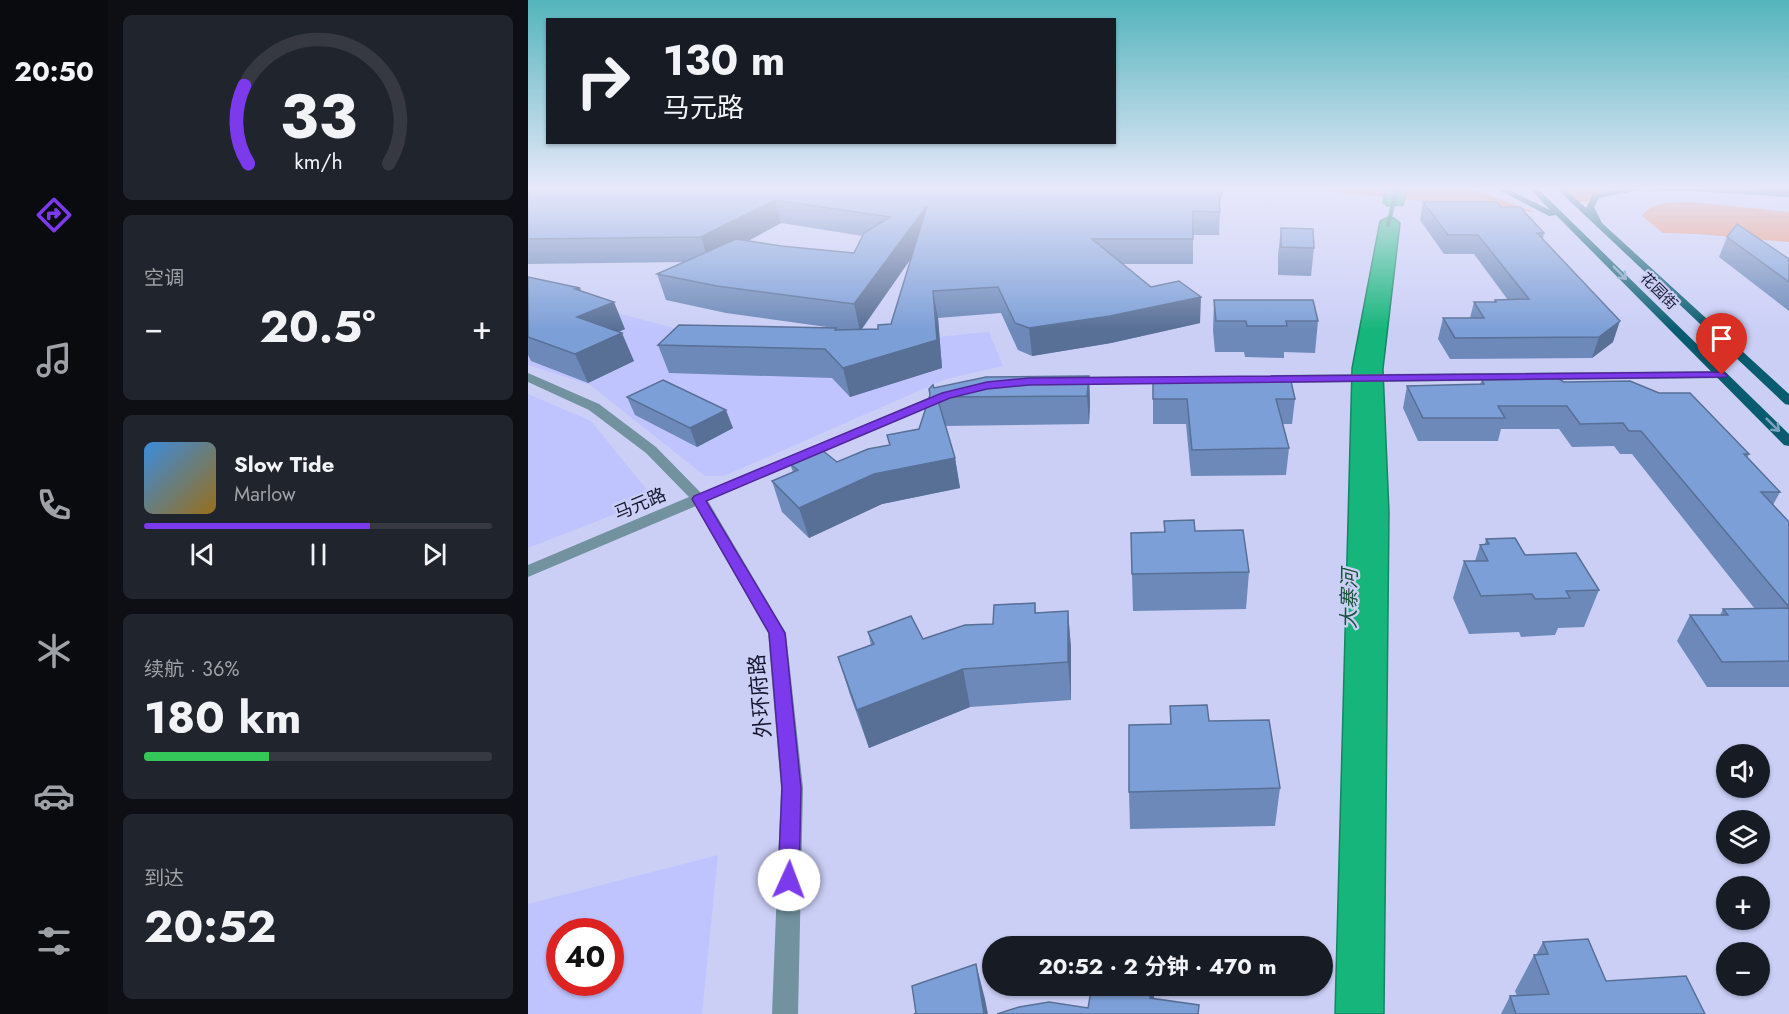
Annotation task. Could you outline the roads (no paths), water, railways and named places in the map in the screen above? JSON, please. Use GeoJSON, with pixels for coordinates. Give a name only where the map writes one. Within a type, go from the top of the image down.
{"type":"FeatureCollection","features":[{"type":"Feature","properties":{"kind":"main road","name":"花园街"},"geometry":{"type":"LineString","coordinates":[[1582,235],[1789,442]]}},
{"type":"Feature","properties":{"kind":"main road","name":"花园街"},"geometry":{"type":"LineString","coordinates":[[1612,235],[1789,401]]}},
{"type":"Feature","properties":{"kind":"street"},"geometry":{"type":"LineString","coordinates":[[1257,379],[1722,375]]}},
{"type":"Feature","properties":{"kind":"street","name":"外环府路"},"geometry":{"type":"LineString","coordinates":[[528,377],[594,407],[651,450],[699,499],[777,633],[792,788],[784,1014]]}},
{"type":"Feature","properties":{"kind":"street"},"geometry":{"type":"LineString","coordinates":[[1061,381],[1187,380]]}},
{"type":"Feature","properties":{"kind":"street","name":"马元路"},"geometry":{"type":"LineString","coordinates":[[528,571],[956,393]]}},
{"type":"Feature","properties":{"kind":"water","name":"大寨河"},"geometry":{"type":"Polygon","coordinates":[[[1377,235],[1399,235],[1383,369],[1389,512],[1384,1014],[1335,1014],[1352,368],[1377,235]]]}}]}
